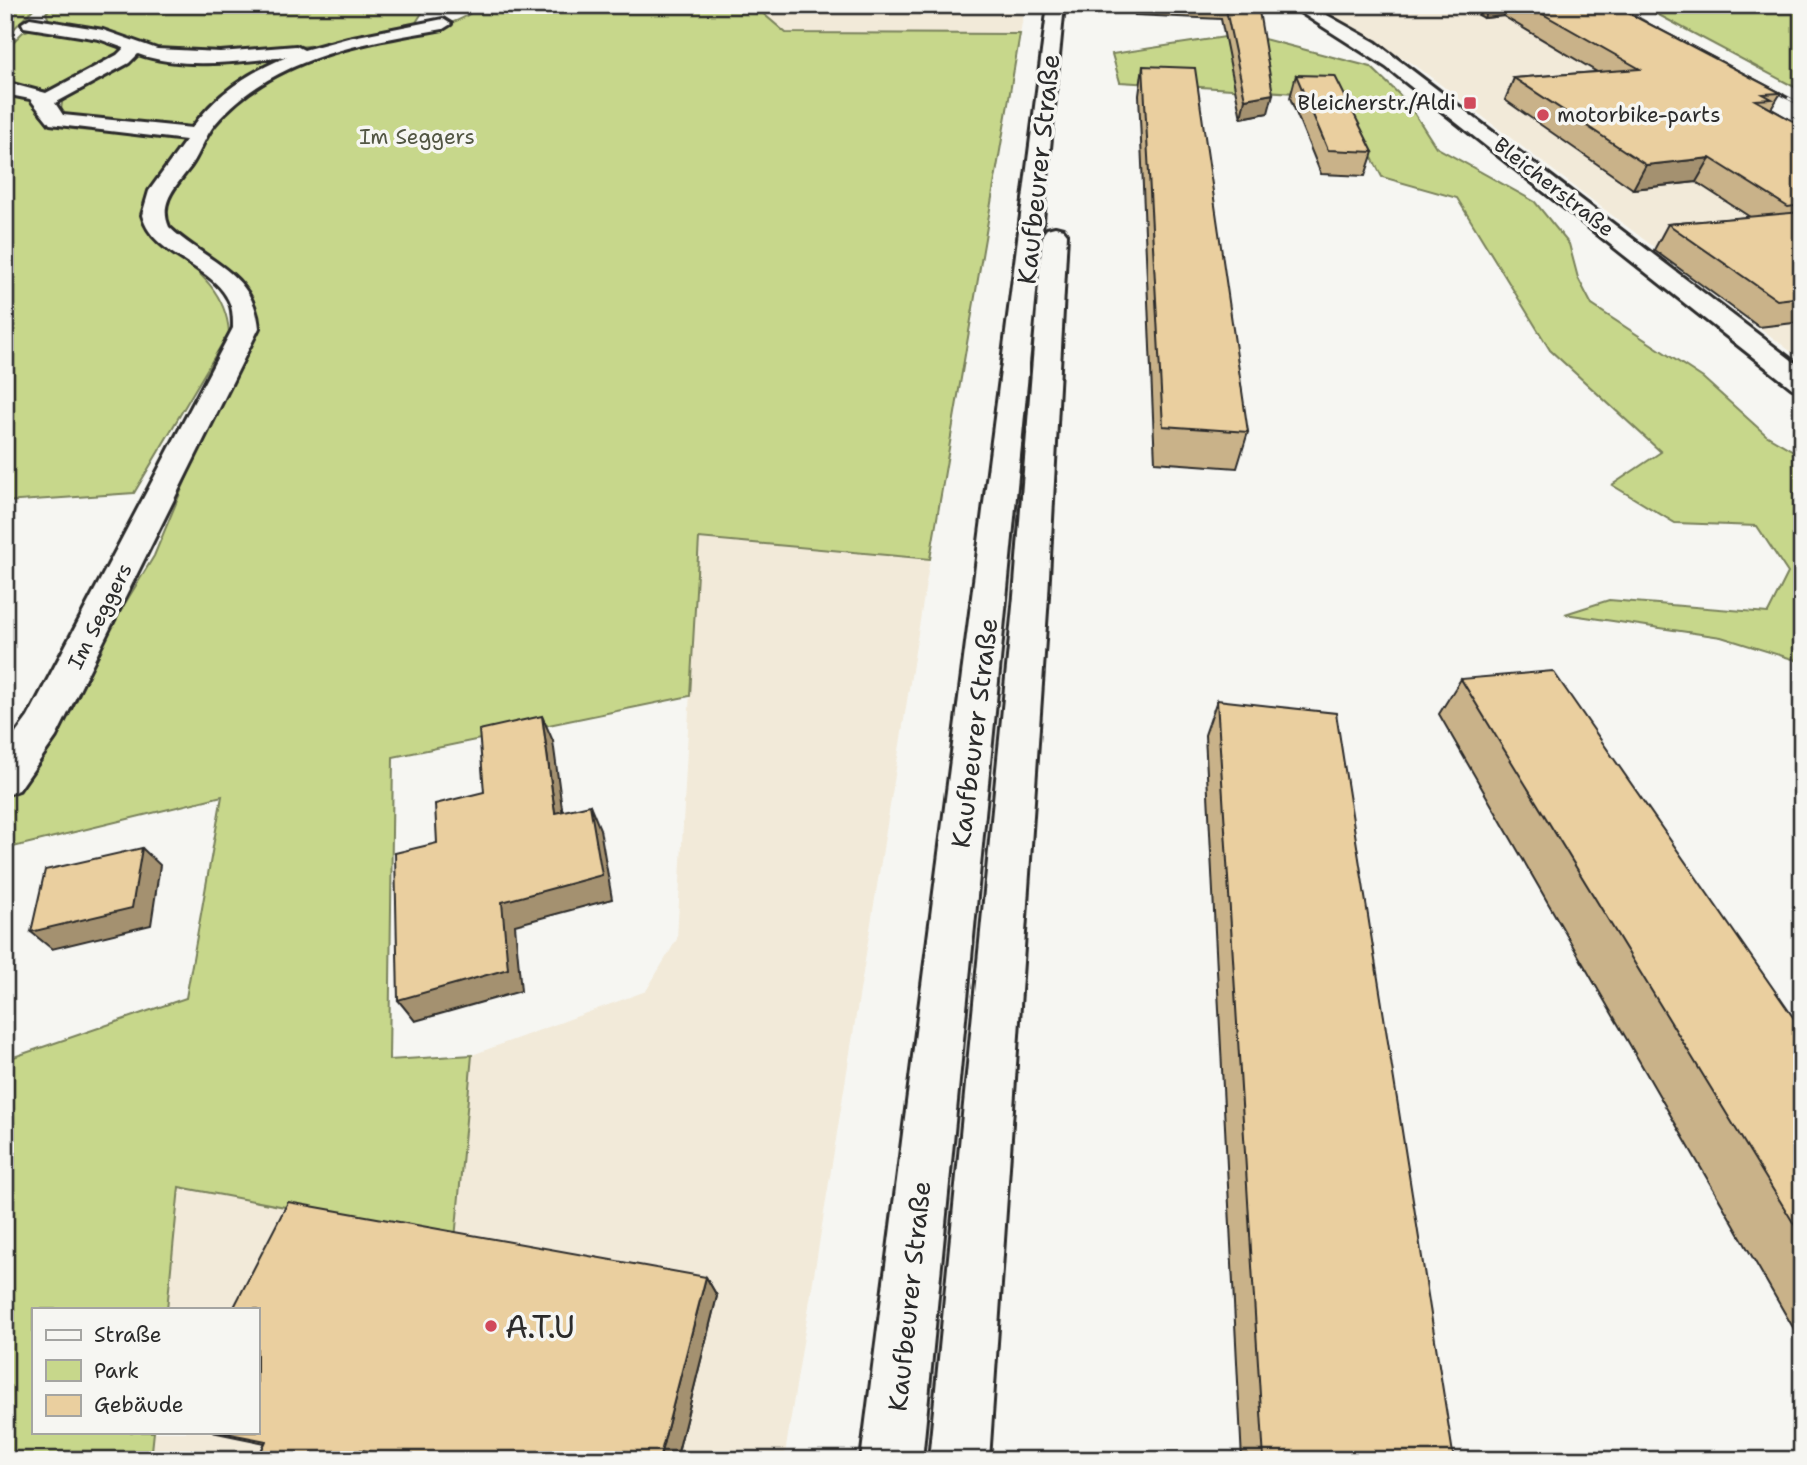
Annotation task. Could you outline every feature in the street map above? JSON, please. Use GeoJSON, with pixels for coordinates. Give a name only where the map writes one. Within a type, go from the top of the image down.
{"type":"FeatureCollection","features":[{"type":"Feature","properties":{"kind":"street"},"geometry":{"type":"LineString","coordinates":[[13,37],[46,5]]}},
{"type":"Feature","properties":{"kind":"street","name":"Bleicherstraße"},"geometry":{"type":"LineString","coordinates":[[1297,5],[1369,46],[1392,63],[1802,382]]}},
{"type":"Feature","properties":{"kind":"street","name":"Kaufbeurer Straße"},"geometry":{"type":"LineString","coordinates":[[891,1460],[1064,20]]}},
{"type":"Feature","properties":{"kind":"street","name":"Kaufbeurer Straße"},"geometry":{"type":"LineString","coordinates":[[958,1460],[1030,610],[1065,85],[1064,20]]}},
{"type":"Feature","properties":{"kind":"street"},"geometry":{"type":"LineString","coordinates":[[30,23],[103,34],[155,54],[194,57],[321,48],[443,24]]}},
{"type":"Feature","properties":{"kind":"street"},"geometry":{"type":"LineString","coordinates":[[47,100],[123,59],[135,47]]}},
{"type":"Feature","properties":{"kind":"street","name":"Im Seggers"},"geometry":{"type":"LineString","coordinates":[[5,779],[43,727],[246,328],[243,303],[210,267],[162,234],[154,220],[155,198],[191,151],[197,135],[238,91],[272,70],[321,48]]}},
{"type":"Feature","properties":{"kind":"street"},"geometry":{"type":"LineString","coordinates":[[5,88],[32,92],[47,100],[57,120],[197,135]]}},
{"type":"Feature","properties":{"kind":"shaded area"},"geometry":{"type":"Polygon","coordinates":[[[753,5],[1025,5],[1020,34],[786,33],[753,5]]]}},
{"type":"Feature","properties":{"kind":"shaded area"},"geometry":{"type":"Polygon","coordinates":[[[1310,5],[1575,5],[1802,126],[1802,360],[1415,65],[1310,5]]]}},
{"type":"Feature","properties":{"kind":"shaded area"},"geometry":{"type":"Polygon","coordinates":[[[698,538],[930,559],[784,1460],[151,1460],[154,1434],[259,1434],[259,1308],[167,1308],[179,1187],[455,1239],[472,1055],[646,991],[677,939],[698,538]]]}},
{"type":"Feature","properties":{"kind":"green space"},"geometry":{"type":"Polygon","coordinates":[[[5,5],[37,5],[5,38],[5,5]]]}},
{"type":"Feature","properties":{"kind":"green space"},"geometry":{"type":"Polygon","coordinates":[[[53,5],[427,5],[415,24],[398,30],[318,45],[223,54],[160,52],[130,39],[49,20],[46,13],[53,5]]]}},
{"type":"Feature","properties":{"kind":"green space"},"geometry":{"type":"Polygon","coordinates":[[[479,5],[753,5],[786,33],[1020,34],[930,559],[699,538],[690,696],[393,757],[389,1060],[472,1055],[455,1239],[179,1187],[167,1308],[32,1308],[32,1434],[154,1434],[151,1460],[5,1460],[5,1060],[186,998],[222,796],[5,849],[5,799],[154,556],[224,388],[257,327],[254,302],[220,263],[171,233],[160,220],[163,208],[171,190],[199,152],[206,132],[228,107],[277,72],[332,52],[453,22],[474,11],[479,5]]]}},
{"type":"Feature","properties":{"kind":"green space"},"geometry":{"type":"Polygon","coordinates":[[[1640,5],[1802,5],[1802,91],[1640,5]]]}},
{"type":"Feature","properties":{"kind":"green space"},"geometry":{"type":"Polygon","coordinates":[[[34,28],[92,35],[113,43],[121,50],[118,56],[50,91],[5,85],[5,50],[23,32],[34,28]]]}},
{"type":"Feature","properties":{"kind":"green space"},"geometry":{"type":"Polygon","coordinates":[[[1225,37],[1264,39],[1371,67],[1407,102],[1436,147],[1535,202],[1569,244],[1578,278],[1592,305],[1703,378],[1766,435],[1802,456],[1802,662],[1721,637],[1565,614],[1609,600],[1768,613],[1788,573],[1757,526],[1675,523],[1612,485],[1661,452],[1550,350],[1457,198],[1382,177],[1342,100],[1344,96],[1120,82],[1112,54],[1225,37]]]}},
{"type":"Feature","properties":{"kind":"green space"},"geometry":{"type":"Polygon","coordinates":[[[294,53],[198,125],[186,127],[65,117],[61,110],[63,96],[140,54],[294,53]]]}},
{"type":"Feature","properties":{"kind":"green space"},"geometry":{"type":"Polygon","coordinates":[[[5,91],[24,95],[39,103],[40,115],[64,127],[94,131],[153,132],[186,138],[184,150],[178,160],[148,199],[146,222],[157,238],[210,285],[223,306],[229,332],[134,493],[5,502],[5,91]]]}},
{"type":"Feature","properties":{"kind":"building"},"geometry":{"type":"Polygon","coordinates":[[[1225,5],[1258,5],[1273,94],[1245,99],[1225,5]]]}},
{"type":"Feature","properties":{"kind":"building"},"geometry":{"type":"Polygon","coordinates":[[[1527,5],[1613,5],[1781,93],[1763,94],[1772,99],[1755,100],[1802,126],[1802,205],[1788,207],[1710,158],[1646,165],[1514,78],[1640,69],[1527,5]]]}},
{"type":"Feature","properties":{"kind":"building"},"geometry":{"type":"Polygon","coordinates":[[[1143,66],[1195,68],[1248,432],[1163,426],[1143,66]]]}},
{"type":"Feature","properties":{"kind":"building"},"geometry":{"type":"Polygon","coordinates":[[[1296,75],[1335,76],[1373,152],[1328,150],[1296,75]]]}},
{"type":"Feature","properties":{"kind":"building"},"geometry":{"type":"Polygon","coordinates":[[[1802,212],[1802,297],[1777,300],[1668,224],[1802,212]]]}},
{"type":"Feature","properties":{"kind":"building"},"geometry":{"type":"Polygon","coordinates":[[[1553,671],[1802,1030],[1802,1237],[1461,679],[1553,671]]]}},
{"type":"Feature","properties":{"kind":"building"},"geometry":{"type":"Polygon","coordinates":[[[1217,700],[1336,713],[1454,1460],[1264,1460],[1217,700]]]}},
{"type":"Feature","properties":{"kind":"building"},"geometry":{"type":"Polygon","coordinates":[[[542,716],[555,813],[590,805],[602,875],[502,902],[508,969],[398,1000],[395,853],[437,843],[435,804],[484,792],[479,730],[542,716]]]}},
{"type":"Feature","properties":{"kind":"building"},"geometry":{"type":"Polygon","coordinates":[[[142,848],[132,908],[31,932],[45,870],[142,848]]]}},
{"type":"Feature","properties":{"kind":"building","name":"A.T.U"},"geometry":{"type":"Polygon","coordinates":[[[288,1202],[706,1277],[659,1460],[409,1460],[361,1450],[357,1460],[257,1460],[266,1441],[230,1434],[259,1434],[259,1308],[234,1308],[288,1202]]]}},
{"type":"Feature","properties":{"kind":"railway"},"geometry":{"type":"LineString","coordinates":[[1615,5],[1645,22]]}},
{"type":"Feature","properties":{"kind":"railway"},"geometry":{"type":"LineString","coordinates":[[1763,85],[1802,105]]}},
{"type":"Feature","properties":{"kind":"place","name":"Bleicherstr./Aldi"},"geometry":{"type":"Point","coordinates":[1470,103]}},
{"type":"Feature","properties":{"kind":"place","name":"motorbike-parts"},"geometry":{"type":"Point","coordinates":[1543,115]}},
{"type":"Feature","properties":{"kind":"place","name":"A.T.U"},"geometry":{"type":"Point","coordinates":[491,1326]}}]}
